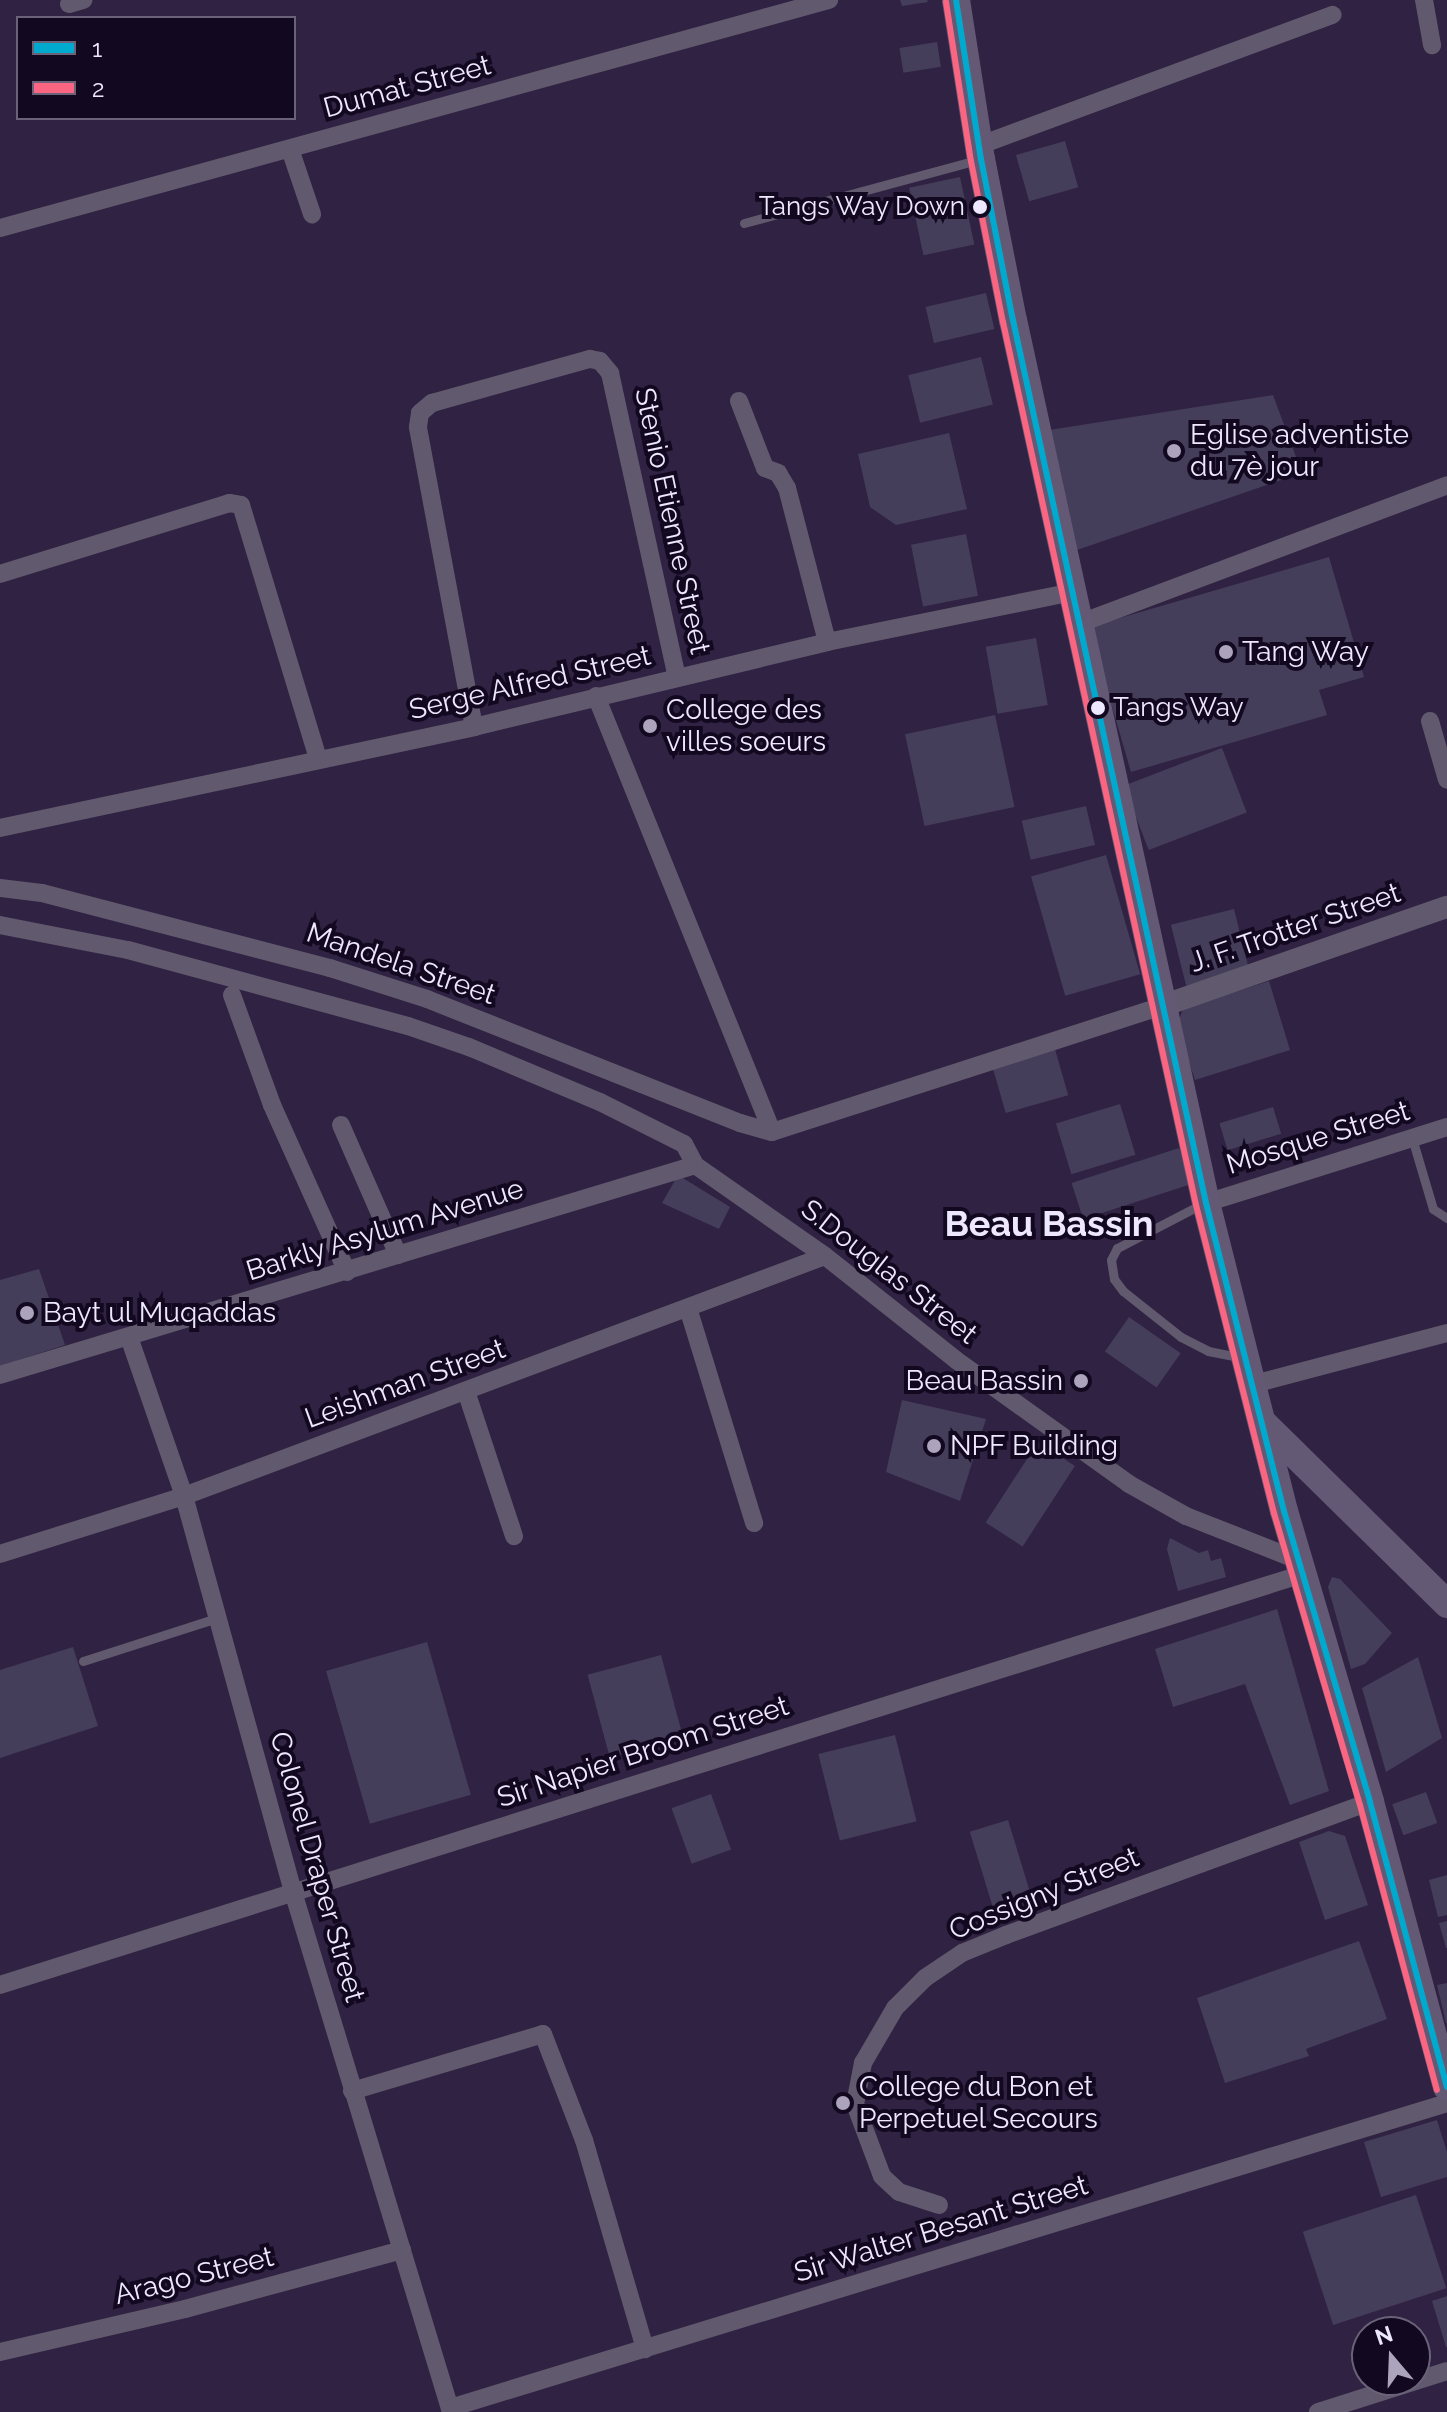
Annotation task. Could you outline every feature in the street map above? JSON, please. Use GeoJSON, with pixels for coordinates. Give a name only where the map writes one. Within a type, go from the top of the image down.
{"type":"FeatureCollection","features":[{"type":"Feature","properties":{"kind":"main road"},"geometry":{"type":"LineString","coordinates":[[956,0],[980,152],[1078,624],[1206,1203],[1302,1567],[1447,2087]]}},
{"type":"Feature","properties":{"kind":"main road"},"geometry":{"type":"LineString","coordinates":[[1264,1424],[1447,1604]]}},
{"type":"Feature","properties":{"kind":"street","name":"Dumat Street"},"geometry":{"type":"LineString","coordinates":[[0,228],[829,0]]}},
{"type":"Feature","properties":{"kind":"street"},"geometry":{"type":"LineString","coordinates":[[1424,0],[1432,45]]}},
{"type":"Feature","properties":{"kind":"street"},"geometry":{"type":"LineString","coordinates":[[980,152],[1333,15]]}},
{"type":"Feature","properties":{"kind":"street"},"geometry":{"type":"LineString","coordinates":[[290,149],[312,214]]}},
{"type":"Feature","properties":{"kind":"street","name":"Stenio Etienne Street"},"geometry":{"type":"LineString","coordinates":[[474,727],[418,427],[420,413],[432,403],[590,359],[600,361],[610,373],[677,678]]}},
{"type":"Feature","properties":{"kind":"street"},"geometry":{"type":"LineString","coordinates":[[739,401],[761,461],[769,472],[783,479],[787,488],[827,642]]}},
{"type":"Feature","properties":{"kind":"street"},"geometry":{"type":"LineString","coordinates":[[1078,624],[1447,485]]}},
{"type":"Feature","properties":{"kind":"street"},"geometry":{"type":"LineString","coordinates":[[0,574],[229,503],[241,505],[318,759]]}},
{"type":"Feature","properties":{"kind":"street","name":"Serge Alfred Street"},"geometry":{"type":"LineString","coordinates":[[0,828],[474,727],[827,642],[1073,592]]}},
{"type":"Feature","properties":{"kind":"street"},"geometry":{"type":"LineString","coordinates":[[596,696],[772,1132],[1162,1006]]}},
{"type":"Feature","properties":{"kind":"street"},"geometry":{"type":"LineString","coordinates":[[1430,721],[1447,780]]}},
{"type":"Feature","properties":{"kind":"street","name":"Mandela Street"},"geometry":{"type":"LineString","coordinates":[[0,888],[57,897],[330,968],[427,999],[740,1123],[772,1132]]}},
{"type":"Feature","properties":{"kind":"street","name":"J. F. Trotter Street"},"geometry":{"type":"LineString","coordinates":[[1162,1006],[1447,907]]}},
{"type":"Feature","properties":{"kind":"street","name":"S.Douglas Street"},"geometry":{"type":"LineString","coordinates":[[0,925],[128,950],[408,1026],[469,1047],[600,1102],[684,1144],[695,1165],[825,1256],[956,1360],[1129,1484],[1186,1516],[1302,1567]]}},
{"type":"Feature","properties":{"kind":"street"},"geometry":{"type":"LineString","coordinates":[[232,995],[272,1105],[347,1272]]}},
{"type":"Feature","properties":{"kind":"street"},"geometry":{"type":"LineString","coordinates":[[341,1125],[398,1255]]}},
{"type":"Feature","properties":{"kind":"street","name":"Mosque Street"},"geometry":{"type":"LineString","coordinates":[[1206,1203],[1447,1127]]}},
{"type":"Feature","properties":{"kind":"street","name":"Barkly Asylum Avenue"},"geometry":{"type":"LineString","coordinates":[[0,1375],[695,1165]]}},
{"type":"Feature","properties":{"kind":"street","name":"Leishman Street"},"geometry":{"type":"LineString","coordinates":[[0,1554],[184,1496],[825,1256]]}},
{"type":"Feature","properties":{"kind":"street"},"geometry":{"type":"LineString","coordinates":[[688,1308],[754,1523]]}},
{"type":"Feature","properties":{"kind":"street"},"geometry":{"type":"LineString","coordinates":[[1251,1371],[1447,1333]]}},
{"type":"Feature","properties":{"kind":"street","name":"Colonel Draper Street"},"geometry":{"type":"LineString","coordinates":[[129,1337],[184,1496],[294,1895],[451,2410]]}},
{"type":"Feature","properties":{"kind":"street"},"geometry":{"type":"LineString","coordinates":[[466,1391],[514,1536]]}},
{"type":"Feature","properties":{"kind":"street","name":"Sir Napier Broom Street"},"geometry":{"type":"LineString","coordinates":[[0,1985],[294,1895],[1302,1567]]}},
{"type":"Feature","properties":{"kind":"street","name":"Cossigny Street"},"geometry":{"type":"LineString","coordinates":[[939,2205],[899,2192],[882,2176],[855,2104],[863,2063],[895,2008],[925,1978],[962,1953],[1006,1935],[1370,1802]]}},
{"type":"Feature","properties":{"kind":"street"},"geometry":{"type":"LineString","coordinates":[[352,2091],[543,2034],[584,2140],[645,2349]]}},
{"type":"Feature","properties":{"kind":"street","name":"Sir Walter Besant Street"},"geometry":{"type":"LineString","coordinates":[[451,2410],[1447,2103]]}},
{"type":"Feature","properties":{"kind":"street","name":"Arago Street"},"geometry":{"type":"LineString","coordinates":[[0,2352],[185,2309],[402,2250]]}},
{"type":"Feature","properties":{"kind":"street"},"geometry":{"type":"LineString","coordinates":[[1318,2412],[1447,2371]]}},
{"type":"Feature","properties":{"kind":"lane"},"geometry":{"type":"LineString","coordinates":[[744,223],[980,152]]}},
{"type":"Feature","properties":{"kind":"lane"},"geometry":{"type":"LineString","coordinates":[[1412,1138],[1433,1209],[1447,1218]]}},
{"type":"Feature","properties":{"kind":"lane"},"geometry":{"type":"LineString","coordinates":[[1206,1203],[1117,1248],[1111,1260],[1114,1279],[1123,1291],[1181,1337],[1251,1371]]}},
{"type":"Feature","properties":{"kind":"lane"},"geometry":{"type":"LineString","coordinates":[[83,1661],[217,1618]]}},
{"type":"Feature","properties":{"kind":"building"},"geometry":{"type":"Polygon","coordinates":[[[900,0],[927,0],[928,2],[902,6],[900,0]]]}},
{"type":"Feature","properties":{"kind":"building"},"geometry":{"type":"Polygon","coordinates":[[[937,42],[941,67],[903,73],[899,48],[937,42]]]}},
{"type":"Feature","properties":{"kind":"building"},"geometry":{"type":"Polygon","coordinates":[[[1065,141],[1078,187],[1029,201],[1016,155],[1065,141]]]}},
{"type":"Feature","properties":{"kind":"building"},"geometry":{"type":"Polygon","coordinates":[[[960,177],[974,244],[923,255],[909,188],[960,177]]]}},
{"type":"Feature","properties":{"kind":"building"},"geometry":{"type":"Polygon","coordinates":[[[986,293],[994,329],[934,343],[926,307],[986,293]]]}},
{"type":"Feature","properties":{"kind":"building"},"geometry":{"type":"Polygon","coordinates":[[[981,357],[993,405],[920,423],[908,375],[981,357]]]}},
{"type":"Feature","properties":{"kind":"building","name":"Eglise adventiste du 7è jour"},"geometry":{"type":"Polygon","coordinates":[[[1273,395],[1302,473],[1077,550],[1049,430],[1273,395]]]}},
{"type":"Feature","properties":{"kind":"building"},"geometry":{"type":"Polygon","coordinates":[[[949,433],[967,509],[896,525],[870,507],[858,454],[949,433]]]}},
{"type":"Feature","properties":{"kind":"building"},"geometry":{"type":"Polygon","coordinates":[[[966,534],[978,596],[923,607],[911,545],[966,534]]]}},
{"type":"Feature","properties":{"kind":"building","name":"Tang Way"},"geometry":{"type":"Polygon","coordinates":[[[1329,557],[1364,677],[1319,690],[1327,715],[1131,772],[1089,627],[1329,557]]]}},
{"type":"Feature","properties":{"kind":"building"},"geometry":{"type":"Polygon","coordinates":[[[1036,638],[1048,705],[998,714],[986,647],[1036,638]]]}},
{"type":"Feature","properties":{"kind":"building"},"geometry":{"type":"Polygon","coordinates":[[[995,715],[1015,807],[925,826],[905,734],[995,715]]]}},
{"type":"Feature","properties":{"kind":"building"},"geometry":{"type":"Polygon","coordinates":[[[1222,748],[1247,812],[1149,850],[1124,786],[1222,748]]]}},
{"type":"Feature","properties":{"kind":"building"},"geometry":{"type":"Polygon","coordinates":[[[1086,806],[1095,845],[1031,860],[1022,821],[1086,806]]]}},
{"type":"Feature","properties":{"kind":"building"},"geometry":{"type":"Polygon","coordinates":[[[1106,855],[1140,974],[1065,996],[1031,876],[1106,855]]]}},
{"type":"Feature","properties":{"kind":"building"},"geometry":{"type":"Polygon","coordinates":[[[1234,909],[1249,970],[1186,986],[1171,925],[1234,909]]]}},
{"type":"Feature","properties":{"kind":"building"},"geometry":{"type":"Polygon","coordinates":[[[1269,981],[1290,1050],[1195,1080],[1177,1025],[1183,1009],[1269,981]]]}},
{"type":"Feature","properties":{"kind":"building"},"geometry":{"type":"Polygon","coordinates":[[[1055,1049],[1068,1095],[1006,1113],[993,1067],[1055,1049]]]}},
{"type":"Feature","properties":{"kind":"building"},"geometry":{"type":"Polygon","coordinates":[[[1120,1104],[1135,1155],[1071,1174],[1056,1124],[1120,1104]]]}},
{"type":"Feature","properties":{"kind":"building"},"geometry":{"type":"Polygon","coordinates":[[[1273,1107],[1281,1134],[1228,1150],[1219,1123],[1273,1107]]]}},
{"type":"Feature","properties":{"kind":"building"},"geometry":{"type":"Polygon","coordinates":[[[1179,1148],[1191,1184],[1083,1219],[1072,1183],[1179,1148]]]}},
{"type":"Feature","properties":{"kind":"building"},"geometry":{"type":"Polygon","coordinates":[[[678,1175],[730,1207],[719,1229],[662,1203],[678,1175]]]}},
{"type":"Feature","properties":{"kind":"building","name":"Bayt ul Muqaddas"},"geometry":{"type":"Polygon","coordinates":[[[39,1269],[65,1345],[0,1366],[0,1280],[39,1269]]]}},
{"type":"Feature","properties":{"kind":"building"},"geometry":{"type":"Polygon","coordinates":[[[1129,1317],[1181,1353],[1157,1388],[1105,1351],[1129,1317]]]}},
{"type":"Feature","properties":{"kind":"building","name":"NPF Building"},"geometry":{"type":"Polygon","coordinates":[[[902,1400],[986,1419],[960,1501],[886,1472],[902,1400]]]}},
{"type":"Feature","properties":{"kind":"building"},"geometry":{"type":"Polygon","coordinates":[[[1038,1442],[1075,1466],[1023,1546],[986,1523],[1038,1442]]]}},
{"type":"Feature","properties":{"kind":"building"},"geometry":{"type":"Polygon","coordinates":[[[1170,1538],[1199,1553],[1208,1550],[1211,1561],[1221,1558],[1226,1577],[1178,1591],[1167,1549],[1170,1538]]]}},
{"type":"Feature","properties":{"kind":"building"},"geometry":{"type":"Polygon","coordinates":[[[1332,1577],[1340,1579],[1392,1633],[1365,1664],[1351,1669],[1328,1587],[1332,1577]]]}},
{"type":"Feature","properties":{"kind":"building"},"geometry":{"type":"Polygon","coordinates":[[[1277,1609],[1329,1791],[1290,1805],[1245,1684],[1173,1707],[1155,1649],[1277,1609]]]}},
{"type":"Feature","properties":{"kind":"building"},"geometry":{"type":"Polygon","coordinates":[[[427,1642],[471,1795],[370,1824],[326,1671],[427,1642]]]}},
{"type":"Feature","properties":{"kind":"building"},"geometry":{"type":"Polygon","coordinates":[[[73,1647],[98,1726],[0,1758],[0,1670],[73,1647]]]}},
{"type":"Feature","properties":{"kind":"building"},"geometry":{"type":"Polygon","coordinates":[[[661,1655],[683,1738],[610,1758],[588,1675],[661,1655]]]}},
{"type":"Feature","properties":{"kind":"building"},"geometry":{"type":"Polygon","coordinates":[[[1418,1657],[1442,1738],[1386,1772],[1362,1688],[1418,1657]]]}},
{"type":"Feature","properties":{"kind":"building"},"geometry":{"type":"Polygon","coordinates":[[[895,1735],[917,1821],[840,1840],[818,1754],[895,1735]]]}},
{"type":"Feature","properties":{"kind":"building"},"geometry":{"type":"Polygon","coordinates":[[[1426,1792],[1437,1823],[1403,1835],[1392,1804],[1426,1792]]]}},
{"type":"Feature","properties":{"kind":"building"},"geometry":{"type":"Polygon","coordinates":[[[711,1794],[731,1849],[692,1864],[672,1808],[711,1794]]]}},
{"type":"Feature","properties":{"kind":"building"},"geometry":{"type":"Polygon","coordinates":[[[1008,1820],[1031,1897],[993,1908],[970,1832],[1008,1820]]]}},
{"type":"Feature","properties":{"kind":"building"},"geometry":{"type":"Polygon","coordinates":[[[1329,1831],[1345,1836],[1368,1905],[1325,1920],[1299,1842],[1329,1831]]]}},
{"type":"Feature","properties":{"kind":"building"},"geometry":{"type":"Polygon","coordinates":[[[1447,1875],[1447,1915],[1438,1917],[1429,1880],[1447,1875]]]}},
{"type":"Feature","properties":{"kind":"building"},"geometry":{"type":"Polygon","coordinates":[[[1447,1921],[1447,1948],[1446,1948],[1439,1923],[1447,1921]]]}},
{"type":"Feature","properties":{"kind":"building"},"geometry":{"type":"Polygon","coordinates":[[[1359,1941],[1387,2019],[1306,2049],[1309,2056],[1225,2083],[1197,1998],[1359,1941]]]}},
{"type":"Feature","properties":{"kind":"building"},"geometry":{"type":"Polygon","coordinates":[[[1447,1983],[1447,2023],[1446,2023],[1437,1985],[1447,1983]]]}},
{"type":"Feature","properties":{"kind":"building"},"geometry":{"type":"Polygon","coordinates":[[[1437,2120],[1447,2152],[1447,2177],[1381,2197],[1364,2142],[1437,2120]]]}},
{"type":"Feature","properties":{"kind":"building"},"geometry":{"type":"Polygon","coordinates":[[[1416,2195],[1446,2288],[1361,2316],[1351,2316],[1351,2319],[1333,2325],[1303,2232],[1416,2195]]]}},
{"type":"Feature","properties":{"kind":"building"},"geometry":{"type":"Polygon","coordinates":[[[1447,2296],[1447,2347],[1446,2347],[1432,2301],[1447,2296]]]}},
{"type":"Feature","properties":{"kind":"transit line","name":"1"},"geometry":{"type":"LineString","coordinates":[[956,0],[981,159],[1013,320],[1206,1203],[1284,1511],[1370,1802],[1447,2087]]}},
{"type":"Feature","properties":{"kind":"transit line","name":"2"},"geometry":{"type":"LineString","coordinates":[[946,2],[971,161],[1003,322],[1196,1205],[1274,1513],[1360,1805],[1437,2090]]}},
{"type":"Feature","properties":{"kind":"place","name":"Tangs Way Down"},"geometry":{"type":"Point","coordinates":[980,207]}},
{"type":"Feature","properties":{"kind":"place","name":"Eglise adventiste du 7è jour"},"geometry":{"type":"Point","coordinates":[1174,451]}},
{"type":"Feature","properties":{"kind":"place","name":"Tang Way"},"geometry":{"type":"Point","coordinates":[1226,652]}},
{"type":"Feature","properties":{"kind":"place","name":"Tangs Way"},"geometry":{"type":"Point","coordinates":[1098,708]}},
{"type":"Feature","properties":{"kind":"place","name":"College des villes soeurs"},"geometry":{"type":"Point","coordinates":[650,726]}},
{"type":"Feature","properties":{"kind":"place","name":"Bayt ul Muqaddas"},"geometry":{"type":"Point","coordinates":[27,1313]}},
{"type":"Feature","properties":{"kind":"place","name":"Beau Bassin"},"geometry":{"type":"Point","coordinates":[1081,1381]}},
{"type":"Feature","properties":{"kind":"place","name":"NPF Building"},"geometry":{"type":"Point","coordinates":[934,1446]}},
{"type":"Feature","properties":{"kind":"place","name":"College du Bon et Perpetuel Secours"},"geometry":{"type":"Point","coordinates":[843,2103]}},
{"type":"Feature","properties":{"kind":"district","name":"Beau Bassin"},"geometry":{"type":"Point","coordinates":[1049,1224]}}]}
